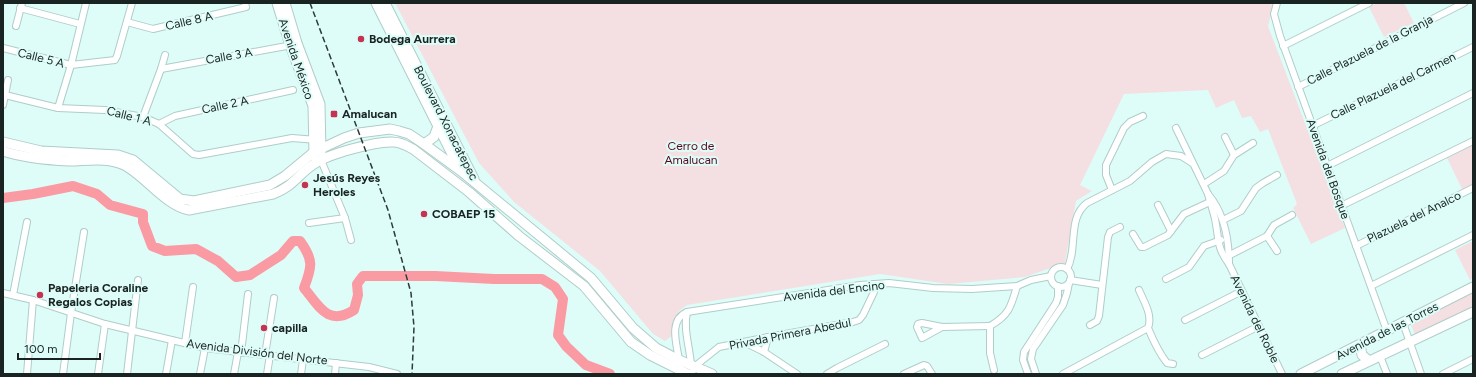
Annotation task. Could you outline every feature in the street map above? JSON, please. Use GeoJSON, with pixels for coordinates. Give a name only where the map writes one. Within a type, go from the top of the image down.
{"type":"FeatureCollection","features":[{"type":"Feature","properties":{"kind":"street"},"geometry":{"type":"LineString","coordinates":[[58,108],[71,65],[86,3]]}},
{"type":"Feature","properties":{"kind":"street","name":"Calle 5 A"},"geometry":{"type":"LineString","coordinates":[[3,48],[71,65],[114,60],[118,56],[132,3]]}},
{"type":"Feature","properties":{"kind":"street","name":"Calle 8 A"},"geometry":{"type":"LineString","coordinates":[[127,22],[153,28],[246,8],[245,3]]}},
{"type":"Feature","properties":{"kind":"street","name":"Avenida México"},"geometry":{"type":"LineString","coordinates":[[278,3],[294,44],[313,106],[318,162]]}},
{"type":"Feature","properties":{"kind":"street","name":"Avenida México"},"geometry":{"type":"LineString","coordinates":[[285,3],[294,44]]}},
{"type":"Feature","properties":{"kind":"street","name":"Boulevard Xonacatepec"},"geometry":{"type":"LineString","coordinates":[[376,3],[461,171],[469,192],[519,236],[584,286],[631,342],[650,355],[691,370],[712,374]]}},
{"type":"Feature","properties":{"kind":"street","name":"Boulevard Xonacatepec"},"geometry":{"type":"LineString","coordinates":[[385,3],[476,183],[591,278],[633,328],[650,343],[656,348],[679,360],[691,370]]}},
{"type":"Feature","properties":{"kind":"street"},"geometry":{"type":"LineString","coordinates":[[1283,46],[1369,3]]}},
{"type":"Feature","properties":{"kind":"street","name":"Calle Plazuela de la Granja"},"geometry":{"type":"LineString","coordinates":[[1298,87],[1464,3]]}},
{"type":"Feature","properties":{"kind":"street","name":"Avenida del Bosque"},"geometry":{"type":"LineString","coordinates":[[1276,4],[1274,14],[1283,46],[1387,331]]}},
{"type":"Feature","properties":{"kind":"street"},"geometry":{"type":"LineString","coordinates":[[16,26],[21,6],[80,24]]}},
{"type":"Feature","properties":{"kind":"street","name":"Calle 3 A"},"geometry":{"type":"LineString","coordinates":[[161,69],[294,44]]}},
{"type":"Feature","properties":{"kind":"street","name":"Calle Plazuela del Carmen"},"geometry":{"type":"LineString","coordinates":[[1312,126],[1473,47]]}},
{"type":"Feature","properties":{"kind":"street"},"geometry":{"type":"LineString","coordinates":[[143,117],[165,55]]}},
{"type":"Feature","properties":{"kind":"street"},"geometry":{"type":"LineString","coordinates":[[3,105],[8,80]]}},
{"type":"Feature","properties":{"kind":"street","name":"Calle 2 A"},"geometry":{"type":"LineString","coordinates":[[159,124],[175,116],[293,90]]}},
{"type":"Feature","properties":{"kind":"street"},"geometry":{"type":"LineString","coordinates":[[1327,166],[1473,93]]}},
{"type":"Feature","properties":{"kind":"street","name":"Calle 1 A"},"geometry":{"type":"LineString","coordinates":[[5,95],[58,108],[104,110],[143,117],[159,124],[193,154],[199,155],[292,138],[317,145]]}},
{"type":"Feature","properties":{"kind":"street"},"geometry":{"type":"LineString","coordinates":[[1112,190],[1106,175],[1106,165],[1124,128],[1130,122],[1142,116]]}},
{"type":"Feature","properties":{"kind":"street"},"geometry":{"type":"LineString","coordinates":[[424,144],[434,137],[438,126]]}},
{"type":"Feature","properties":{"kind":"street","name":"Avenida del Roble"},"geometry":{"type":"LineString","coordinates":[[1176,128],[1192,163],[1223,220],[1229,264],[1282,374]]}},
{"type":"Feature","properties":{"kind":"street"},"geometry":{"type":"LineString","coordinates":[[3,142],[41,152],[118,155],[132,160],[180,198],[194,201],[270,185],[285,176],[317,145],[359,133],[390,129],[409,134],[476,183],[481,202]]}},
{"type":"Feature","properties":{"kind":"street"},"geometry":{"type":"LineString","coordinates":[[1225,137],[1234,155]]}},
{"type":"Feature","properties":{"kind":"street"},"geometry":{"type":"LineString","coordinates":[[1341,206],[1473,141]]}},
{"type":"Feature","properties":{"kind":"street"},"geometry":{"type":"LineString","coordinates":[[3,151],[17,156],[36,159],[68,161],[108,160],[124,165],[170,201],[182,209],[188,210],[272,194],[290,186],[318,162],[345,151],[364,146],[393,142],[404,144],[413,149],[469,192]]}},
{"type":"Feature","properties":{"kind":"street"},"geometry":{"type":"LineString","coordinates":[[1204,184],[1224,171],[1234,155],[1253,143]]}},
{"type":"Feature","properties":{"kind":"street"},"geometry":{"type":"LineString","coordinates":[[1066,269],[1072,258],[1076,220],[1082,207],[1130,181],[1152,162],[1166,154],[1181,156],[1192,163]]}},
{"type":"Feature","properties":{"kind":"street"},"geometry":{"type":"LineString","coordinates":[[318,162],[345,218],[351,240]]}},
{"type":"Feature","properties":{"kind":"street"},"geometry":{"type":"LineString","coordinates":[[1223,220],[1241,211],[1259,185],[1277,175]]}},
{"type":"Feature","properties":{"kind":"street","name":"Plazuela del Analco"},"geometry":{"type":"LineString","coordinates":[[1356,246],[1473,188]]}},
{"type":"Feature","properties":{"kind":"street"},"geometry":{"type":"LineString","coordinates":[[1133,234],[1144,248],[1168,235],[1184,214],[1212,201]]}},
{"type":"Feature","properties":{"kind":"street","name":"Avenida del Roble"},"geometry":{"type":"LineString","coordinates":[[1212,201],[1217,237],[1227,256]]}},
{"type":"Feature","properties":{"kind":"street"},"geometry":{"type":"LineString","coordinates":[[1158,205],[1171,231]]}},
{"type":"Feature","properties":{"kind":"street"},"geometry":{"type":"LineString","coordinates":[[1227,256],[1267,236],[1274,225],[1292,215]]}},
{"type":"Feature","properties":{"kind":"street"},"geometry":{"type":"LineString","coordinates":[[309,223],[345,218]]}},
{"type":"Feature","properties":{"kind":"street"},"geometry":{"type":"LineString","coordinates":[[13,295],[27,222]]}},
{"type":"Feature","properties":{"kind":"street"},"geometry":{"type":"LineString","coordinates":[[1090,325],[1099,319],[1108,237],[1110,232],[1120,227]]}},
{"type":"Feature","properties":{"kind":"street"},"geometry":{"type":"LineString","coordinates":[[63,374],[84,232]]}},
{"type":"Feature","properties":{"kind":"street"},"geometry":{"type":"LineString","coordinates":[[1166,279],[1189,267],[1204,246],[1217,237],[1222,240],[1226,235]]}},
{"type":"Feature","properties":{"kind":"street"},"geometry":{"type":"LineString","coordinates":[[1370,286],[1473,235]]}},
{"type":"Feature","properties":{"kind":"street"},"geometry":{"type":"LineString","coordinates":[[1267,236],[1277,251]]}},
{"type":"Feature","properties":{"kind":"street"},"geometry":{"type":"LineString","coordinates":[[1066,269],[1055,269],[1051,276],[1052,280],[1058,286],[1064,286],[1069,281]]}},
{"type":"Feature","properties":{"kind":"street"},"geometry":{"type":"LineString","coordinates":[[1036,374],[1031,359],[1033,349],[1066,299],[1070,276],[1066,269]]}},
{"type":"Feature","properties":{"kind":"street","name":"Avenida del Encino"},"geometry":{"type":"LineString","coordinates":[[687,312],[874,284],[889,283],[954,290],[1017,286],[1039,278],[1051,276]]}},
{"type":"Feature","properties":{"kind":"street"},"geometry":{"type":"LineString","coordinates":[[127,374],[138,280]]}},
{"type":"Feature","properties":{"kind":"street"},"geometry":{"type":"LineString","coordinates":[[1069,281],[1102,286]]}},
{"type":"Feature","properties":{"kind":"street","name":"Privada Primera Abedul"},"geometry":{"type":"LineString","coordinates":[[691,370],[719,347],[859,320],[874,292],[874,284]]}},
{"type":"Feature","properties":{"kind":"street"},"geometry":{"type":"LineString","coordinates":[[942,326],[922,338],[917,327],[918,324],[922,323],[942,326],[990,326],[1004,316],[1009,310],[1017,286]]}},
{"type":"Feature","properties":{"kind":"street"},"geometry":{"type":"LineString","coordinates":[[1028,374],[1024,360],[1024,352],[1056,303],[1058,297],[1058,286]]}},
{"type":"Feature","properties":{"kind":"street"},"geometry":{"type":"LineString","coordinates":[[185,343],[193,287]]}},
{"type":"Feature","properties":{"kind":"street","name":"Avenida de las Torres"},"geometry":{"type":"LineString","coordinates":[[1301,374],[1473,288]]}},
{"type":"Feature","properties":{"kind":"street"},"geometry":{"type":"LineString","coordinates":[[1063,374],[1148,328],[1150,314],[1139,290]]}},
{"type":"Feature","properties":{"kind":"street"},"geometry":{"type":"LineString","coordinates":[[1185,320],[1242,291]]}},
{"type":"Feature","properties":{"kind":"street","name":"Avenida División del Norte"},"geometry":{"type":"LineString","coordinates":[[3,292],[33,300],[105,324],[205,348],[369,367],[397,374]]}},
{"type":"Feature","properties":{"kind":"street"},"geometry":{"type":"LineString","coordinates":[[234,374],[240,352],[248,294]]}},
{"type":"Feature","properties":{"kind":"street"},"geometry":{"type":"LineString","coordinates":[[267,374],[267,355],[274,298]]}},
{"type":"Feature","properties":{"kind":"street"},"geometry":{"type":"LineString","coordinates":[[27,374],[33,300]]}},
{"type":"Feature","properties":{"kind":"street"},"geometry":{"type":"LineString","coordinates":[[679,360],[675,334],[676,327],[681,315],[687,312]]}},
{"type":"Feature","properties":{"kind":"street"},"geometry":{"type":"LineString","coordinates":[[687,312],[686,329],[691,370]]}},
{"type":"Feature","properties":{"kind":"street","name":"Avenida de las Torres"},"geometry":{"type":"LineString","coordinates":[[1342,374],[1473,312]]}},
{"type":"Feature","properties":{"kind":"street"},"geometry":{"type":"LineString","coordinates":[[1403,323],[1421,374]]}},
{"type":"Feature","properties":{"kind":"street"},"geometry":{"type":"LineString","coordinates":[[98,374],[105,324]]}},
{"type":"Feature","properties":{"kind":"street"},"geometry":{"type":"LineString","coordinates":[[990,326],[990,353],[994,370]]}},
{"type":"Feature","properties":{"kind":"street"},"geometry":{"type":"LineString","coordinates":[[1202,355],[1259,326]]}},
{"type":"Feature","properties":{"kind":"street"},"geometry":{"type":"LineString","coordinates":[[1148,328],[1163,358],[1167,363],[1173,364]]}},
{"type":"Feature","properties":{"kind":"street"},"geometry":{"type":"LineString","coordinates":[[764,352],[768,337]]}},
{"type":"Feature","properties":{"kind":"street"},"geometry":{"type":"LineString","coordinates":[[166,374],[172,340]]}},
{"type":"Feature","properties":{"kind":"street"},"geometry":{"type":"LineString","coordinates":[[744,342],[764,352],[797,374]]}},
{"type":"Feature","properties":{"kind":"street"},"geometry":{"type":"LineString","coordinates":[[827,374],[885,344]]}},
{"type":"Feature","properties":{"kind":"street"},"geometry":{"type":"LineString","coordinates":[[1360,345],[1362,356],[1369,361]]}},
{"type":"Feature","properties":{"kind":"street"},"geometry":{"type":"LineString","coordinates":[[200,374],[205,348]]}},
{"type":"Feature","properties":{"kind":"street"},"geometry":{"type":"LineString","coordinates":[[1380,356],[1387,374]]}},
{"type":"Feature","properties":{"kind":"street"},"geometry":{"type":"LineString","coordinates":[[1443,374],[1473,359]]}},
{"type":"Feature","properties":{"kind":"street"},"geometry":{"type":"LineString","coordinates":[[301,374],[303,360]]}},
{"type":"Feature","properties":{"kind":"street"},"geometry":{"type":"LineString","coordinates":[[334,374],[336,363]]}},
{"type":"Feature","properties":{"kind":"street"},"geometry":{"type":"LineString","coordinates":[[904,374],[924,365],[927,366],[932,374]]}},
{"type":"Feature","properties":{"kind":"street"},"geometry":{"type":"LineString","coordinates":[[368,374],[369,367]]}},
{"type":"Feature","properties":{"kind":"green space","name":"Cerro de Amalucan"},"geometry":{"type":"Polygon","coordinates":[[[395,3],[1274,3],[1268,26],[1345,228],[1311,244],[1293,208],[1297,204],[1268,129],[1260,132],[1251,116],[1242,118],[1234,100],[1216,108],[1208,90],[1124,94],[1080,185],[1092,191],[1076,201],[1065,263],[1025,277],[948,284],[880,274],[687,305],[679,311],[673,326],[672,336],[665,341],[653,334],[600,271],[514,202],[479,163],[395,3]]]}},
{"type":"Feature","properties":{"kind":"green space"},"geometry":{"type":"Polygon","coordinates":[[[1378,3],[1404,3],[1414,23],[1384,37],[1369,7],[1378,3]]]}},
{"type":"Feature","properties":{"kind":"green space"},"geometry":{"type":"Polygon","coordinates":[[[1473,145],[1473,186],[1463,191],[1447,158],[1473,145]]]}},
{"type":"Feature","properties":{"kind":"green space"},"geometry":{"type":"Polygon","coordinates":[[[1473,241],[1473,278],[1470,280],[1455,250],[1473,241]]]}},
{"type":"Feature","properties":{"kind":"green space"},"geometry":{"type":"Polygon","coordinates":[[[1473,290],[1473,309],[1415,334],[1410,323],[1473,290]]]}},
{"type":"Feature","properties":{"kind":"waterway"},"geometry":{"type":"LineString","coordinates":[[3,198],[73,186],[97,194],[110,205],[143,214],[143,222],[152,246],[165,251],[196,249],[218,261],[236,277],[250,275],[281,255],[293,241],[300,241],[310,259],[309,274],[304,288],[325,312],[337,316],[345,315],[354,310],[358,295],[357,284],[363,276],[435,276],[494,279],[542,279],[555,287],[563,299],[558,335],[566,346],[586,365],[610,374]]}},
{"type":"Feature","properties":{"kind":"railway"},"geometry":{"type":"LineString","coordinates":[[310,3],[388,210],[411,293],[414,327],[412,374]]}},
{"type":"Feature","properties":{"kind":"place","name":"Bodega Aurrera"},"geometry":{"type":"Point","coordinates":[361,39]}},
{"type":"Feature","properties":{"kind":"place","name":"Amalucan"},"geometry":{"type":"Point","coordinates":[334,114]}},
{"type":"Feature","properties":{"kind":"place","name":"Jesús Reyes Heroles"},"geometry":{"type":"Point","coordinates":[305,185]}},
{"type":"Feature","properties":{"kind":"place","name":"COBAEP 15"},"geometry":{"type":"Point","coordinates":[424,214]}},
{"type":"Feature","properties":{"kind":"place","name":"Papeleria Coraline Regalos Copias"},"geometry":{"type":"Point","coordinates":[40,295]}},
{"type":"Feature","properties":{"kind":"place","name":"capilla"},"geometry":{"type":"Point","coordinates":[264,328]}}]}
